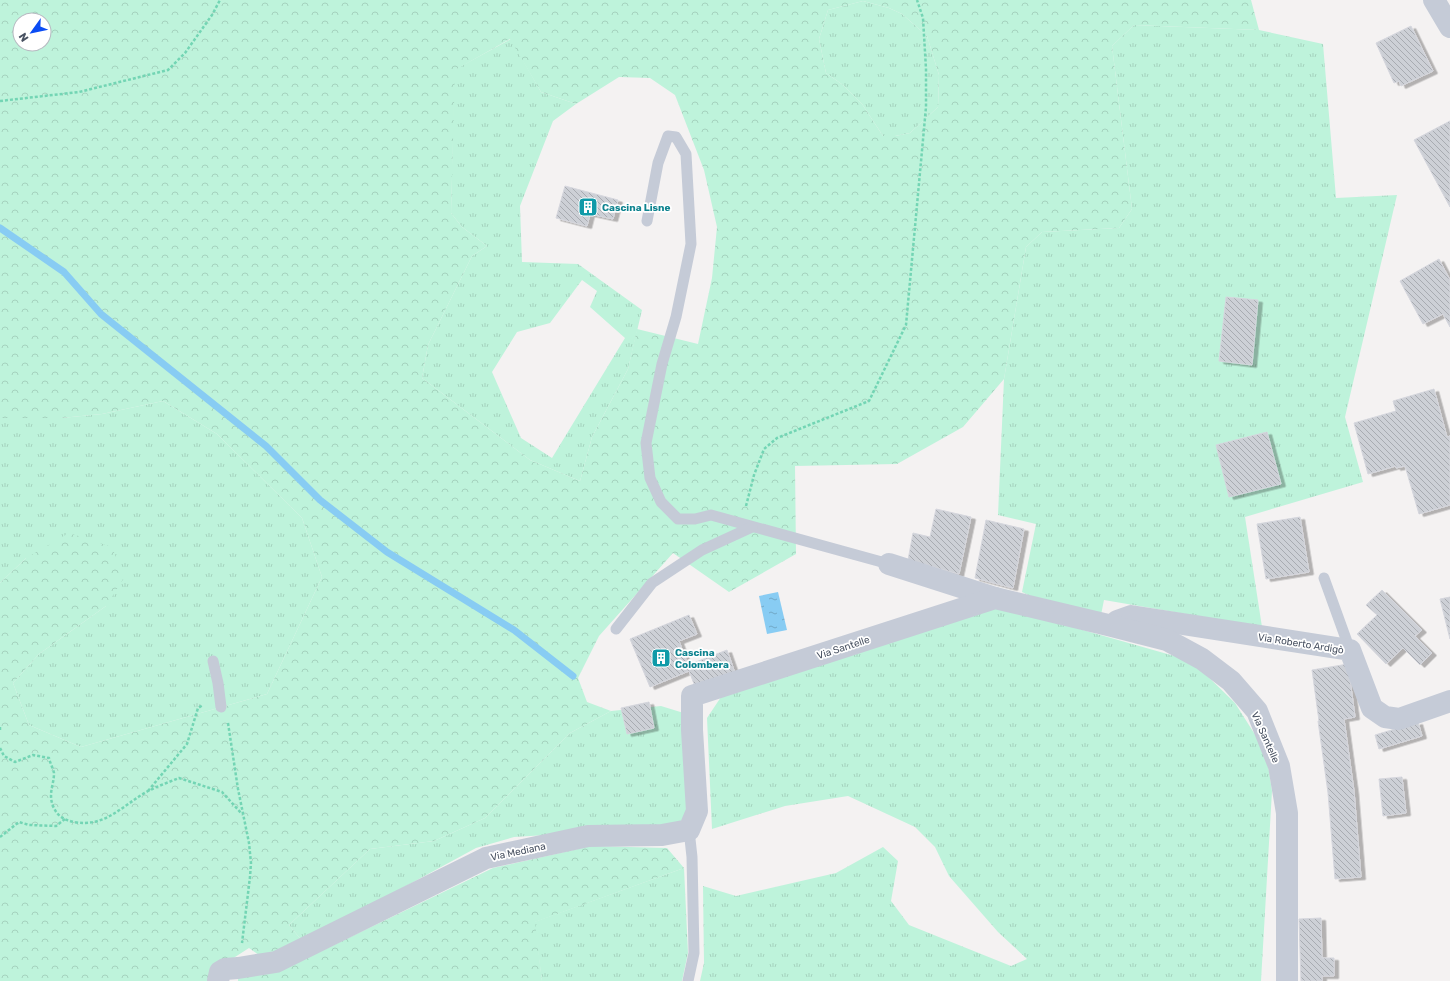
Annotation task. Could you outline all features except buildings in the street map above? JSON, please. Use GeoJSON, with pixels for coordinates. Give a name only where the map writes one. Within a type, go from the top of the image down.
{"type":"FeatureCollection","features":[{"type":"Feature","properties":{"kind":"street"},"geometry":{"type":"LineString","coordinates":[[1434,0],[1450,27]]}},
{"type":"Feature","properties":{"kind":"street","name":"Via Santelle"},"geometry":{"type":"LineString","coordinates":[[889,564],[995,598],[1167,640],[1202,659],[1231,681],[1256,711],[1279,766],[1287,813],[1287,981]]}},
{"type":"Feature","properties":{"kind":"street","name":"Via Santelle"},"geometry":{"type":"LineString","coordinates":[[690,830],[697,811],[692,730],[692,696],[995,598]]}},
{"type":"Feature","properties":{"kind":"street","name":"Via Roberto Ardigò"},"geometry":{"type":"LineString","coordinates":[[1108,625],[1131,616],[1350,650],[1372,708],[1385,717],[1399,719],[1450,701]]}},
{"type":"Feature","properties":{"kind":"street","name":"Via Mediana"},"geometry":{"type":"LineString","coordinates":[[218,981],[220,972],[226,968],[238,968],[276,962],[486,858],[588,836],[662,834],[690,830]]}},
{"type":"Feature","properties":{"kind":"lane"},"geometry":{"type":"LineString","coordinates":[[647,221],[661,157],[668,136],[676,137],[686,154],[691,244],[676,317],[662,364],[646,443],[650,478],[661,502],[678,519],[695,519],[711,515],[889,564]]}},
{"type":"Feature","properties":{"kind":"lane"},"geometry":{"type":"LineString","coordinates":[[616,629],[652,583],[702,550],[747,526]]}},
{"type":"Feature","properties":{"kind":"lane"},"geometry":{"type":"LineString","coordinates":[[1324,578],[1350,650]]}},
{"type":"Feature","properties":{"kind":"lane"},"geometry":{"type":"LineString","coordinates":[[213,661],[221,707]]}},
{"type":"Feature","properties":{"kind":"lane"},"geometry":{"type":"LineString","coordinates":[[688,981],[694,953],[690,830]]}},
{"type":"Feature","properties":{"kind":"path"},"geometry":{"type":"LineString","coordinates":[[0,102],[78,92],[168,70],[185,53],[212,15],[220,0]]}},
{"type":"Feature","properties":{"kind":"path"},"geometry":{"type":"LineString","coordinates":[[747,526],[754,475],[764,449],[777,438],[869,401],[906,325],[926,106],[926,69],[923,18],[917,0]]}},
{"type":"Feature","properties":{"kind":"path"},"geometry":{"type":"LineString","coordinates":[[148,791],[188,744],[198,708],[209,702],[221,707],[230,725],[242,814],[249,843],[251,863],[238,968]]}},
{"type":"Feature","properties":{"kind":"path"},"geometry":{"type":"LineString","coordinates":[[0,748],[4,756],[15,762],[33,755],[49,758],[54,772],[50,792],[53,806],[60,817],[83,824],[101,821],[115,814],[148,791],[179,778],[222,792],[242,814]]}},
{"type":"Feature","properties":{"kind":"path"},"geometry":{"type":"LineString","coordinates":[[0,837],[19,822],[29,825],[56,826],[65,819]]}},
{"type":"Feature","properties":{"kind":"green space"},"geometry":{"type":"Polygon","coordinates":[[[0,0],[1251,0],[1259,30],[1134,25],[1112,46],[1132,209],[1119,228],[1042,232],[1026,247],[1004,379],[963,427],[897,464],[795,466],[796,554],[729,592],[673,553],[599,636],[578,678],[587,702],[611,711],[570,733],[485,818],[434,841],[370,849],[289,925],[303,942],[263,958],[249,948],[218,968],[216,981],[0,981],[0,583],[26,558],[69,533],[112,547],[124,578],[106,606],[39,654],[13,683],[29,725],[81,747],[267,694],[322,577],[302,518],[217,434],[163,401],[102,414],[61,418],[0,418],[0,0]],[[863,1],[828,10],[819,39],[826,73],[843,85],[862,104],[883,136],[895,136],[910,133],[938,107],[939,75],[927,36],[902,14],[889,8],[863,1]],[[510,39],[455,70],[451,213],[462,227],[487,246],[472,256],[428,345],[422,378],[530,460],[580,481],[592,437],[628,369],[637,329],[698,344],[712,278],[717,227],[704,170],[675,95],[650,78],[619,77],[576,104],[541,92],[510,39]]]}},
{"type":"Feature","properties":{"kind":"green space"},"geometry":{"type":"Polygon","coordinates":[[[863,1],[889,8],[902,14],[927,36],[939,75],[938,107],[910,133],[895,136],[883,136],[862,104],[843,85],[826,73],[819,39],[828,10],[863,1]]]}},
{"type":"Feature","properties":{"kind":"green space"},"geometry":{"type":"Polygon","coordinates":[[[1134,25],[1259,30],[1323,44],[1336,198],[1397,195],[1345,417],[1363,482],[1245,517],[1262,627],[1104,600],[1101,615],[1055,607],[1022,592],[1036,524],[998,515],[1004,379],[1026,247],[1042,232],[1119,228],[1132,209],[1112,46],[1134,25]]]}},
{"type":"Feature","properties":{"kind":"green space"},"geometry":{"type":"Polygon","coordinates":[[[511,39],[541,92],[576,104],[553,121],[520,206],[522,262],[578,264],[642,310],[628,369],[592,437],[580,481],[530,460],[422,378],[428,345],[472,256],[487,246],[462,227],[451,213],[454,70],[511,39]],[[582,280],[550,323],[517,332],[492,372],[521,438],[552,458],[625,338],[590,307],[597,291],[582,280]]]}},
{"type":"Feature","properties":{"kind":"green space"},"geometry":{"type":"Polygon","coordinates":[[[163,401],[217,434],[302,518],[322,577],[267,694],[81,747],[29,725],[13,683],[39,654],[106,606],[26,558],[0,583],[0,418],[61,418],[102,414],[163,401]]]}},
{"type":"Feature","properties":{"kind":"green space"},"geometry":{"type":"Polygon","coordinates":[[[1005,608],[1192,661],[1235,703],[1266,752],[1272,791],[1261,981],[700,981],[704,963],[703,886],[736,896],[836,873],[883,847],[898,861],[891,901],[909,925],[1011,966],[1027,959],[998,932],[949,876],[935,847],[915,827],[848,796],[785,806],[712,829],[707,718],[721,697],[977,609],[1005,608]]]}},
{"type":"Feature","properties":{"kind":"green space"},"geometry":{"type":"Polygon","coordinates":[[[661,706],[687,714],[691,809],[676,827],[514,837],[476,848],[303,942],[289,925],[370,849],[434,841],[485,818],[570,733],[611,711],[661,706]]]}},
{"type":"Feature","properties":{"kind":"green space"},"geometry":{"type":"Polygon","coordinates":[[[591,846],[667,848],[684,868],[535,922],[542,981],[238,981],[238,978],[278,972],[493,868],[591,846]]]}},
{"type":"Feature","properties":{"kind":"green space"},"geometry":{"type":"Polygon","coordinates":[[[684,868],[688,953],[682,981],[542,981],[534,922],[684,868]]]}},
{"type":"Feature","properties":{"kind":"water"},"geometry":{"type":"Polygon","coordinates":[[[778,592],[787,630],[767,634],[759,596],[778,592]]]}},
{"type":"Feature","properties":{"kind":"waterway"},"geometry":{"type":"LineString","coordinates":[[0,228],[64,272],[101,314],[266,446],[320,500],[387,552],[514,630],[573,676]]}},
{"type":"Feature","properties":{"kind":"place","name":"Cascina Lisne"},"geometry":{"type":"Point","coordinates":[588,207]}},
{"type":"Feature","properties":{"kind":"place","name":"Cascina Colombera"},"geometry":{"type":"Point","coordinates":[661,658]}}]}
